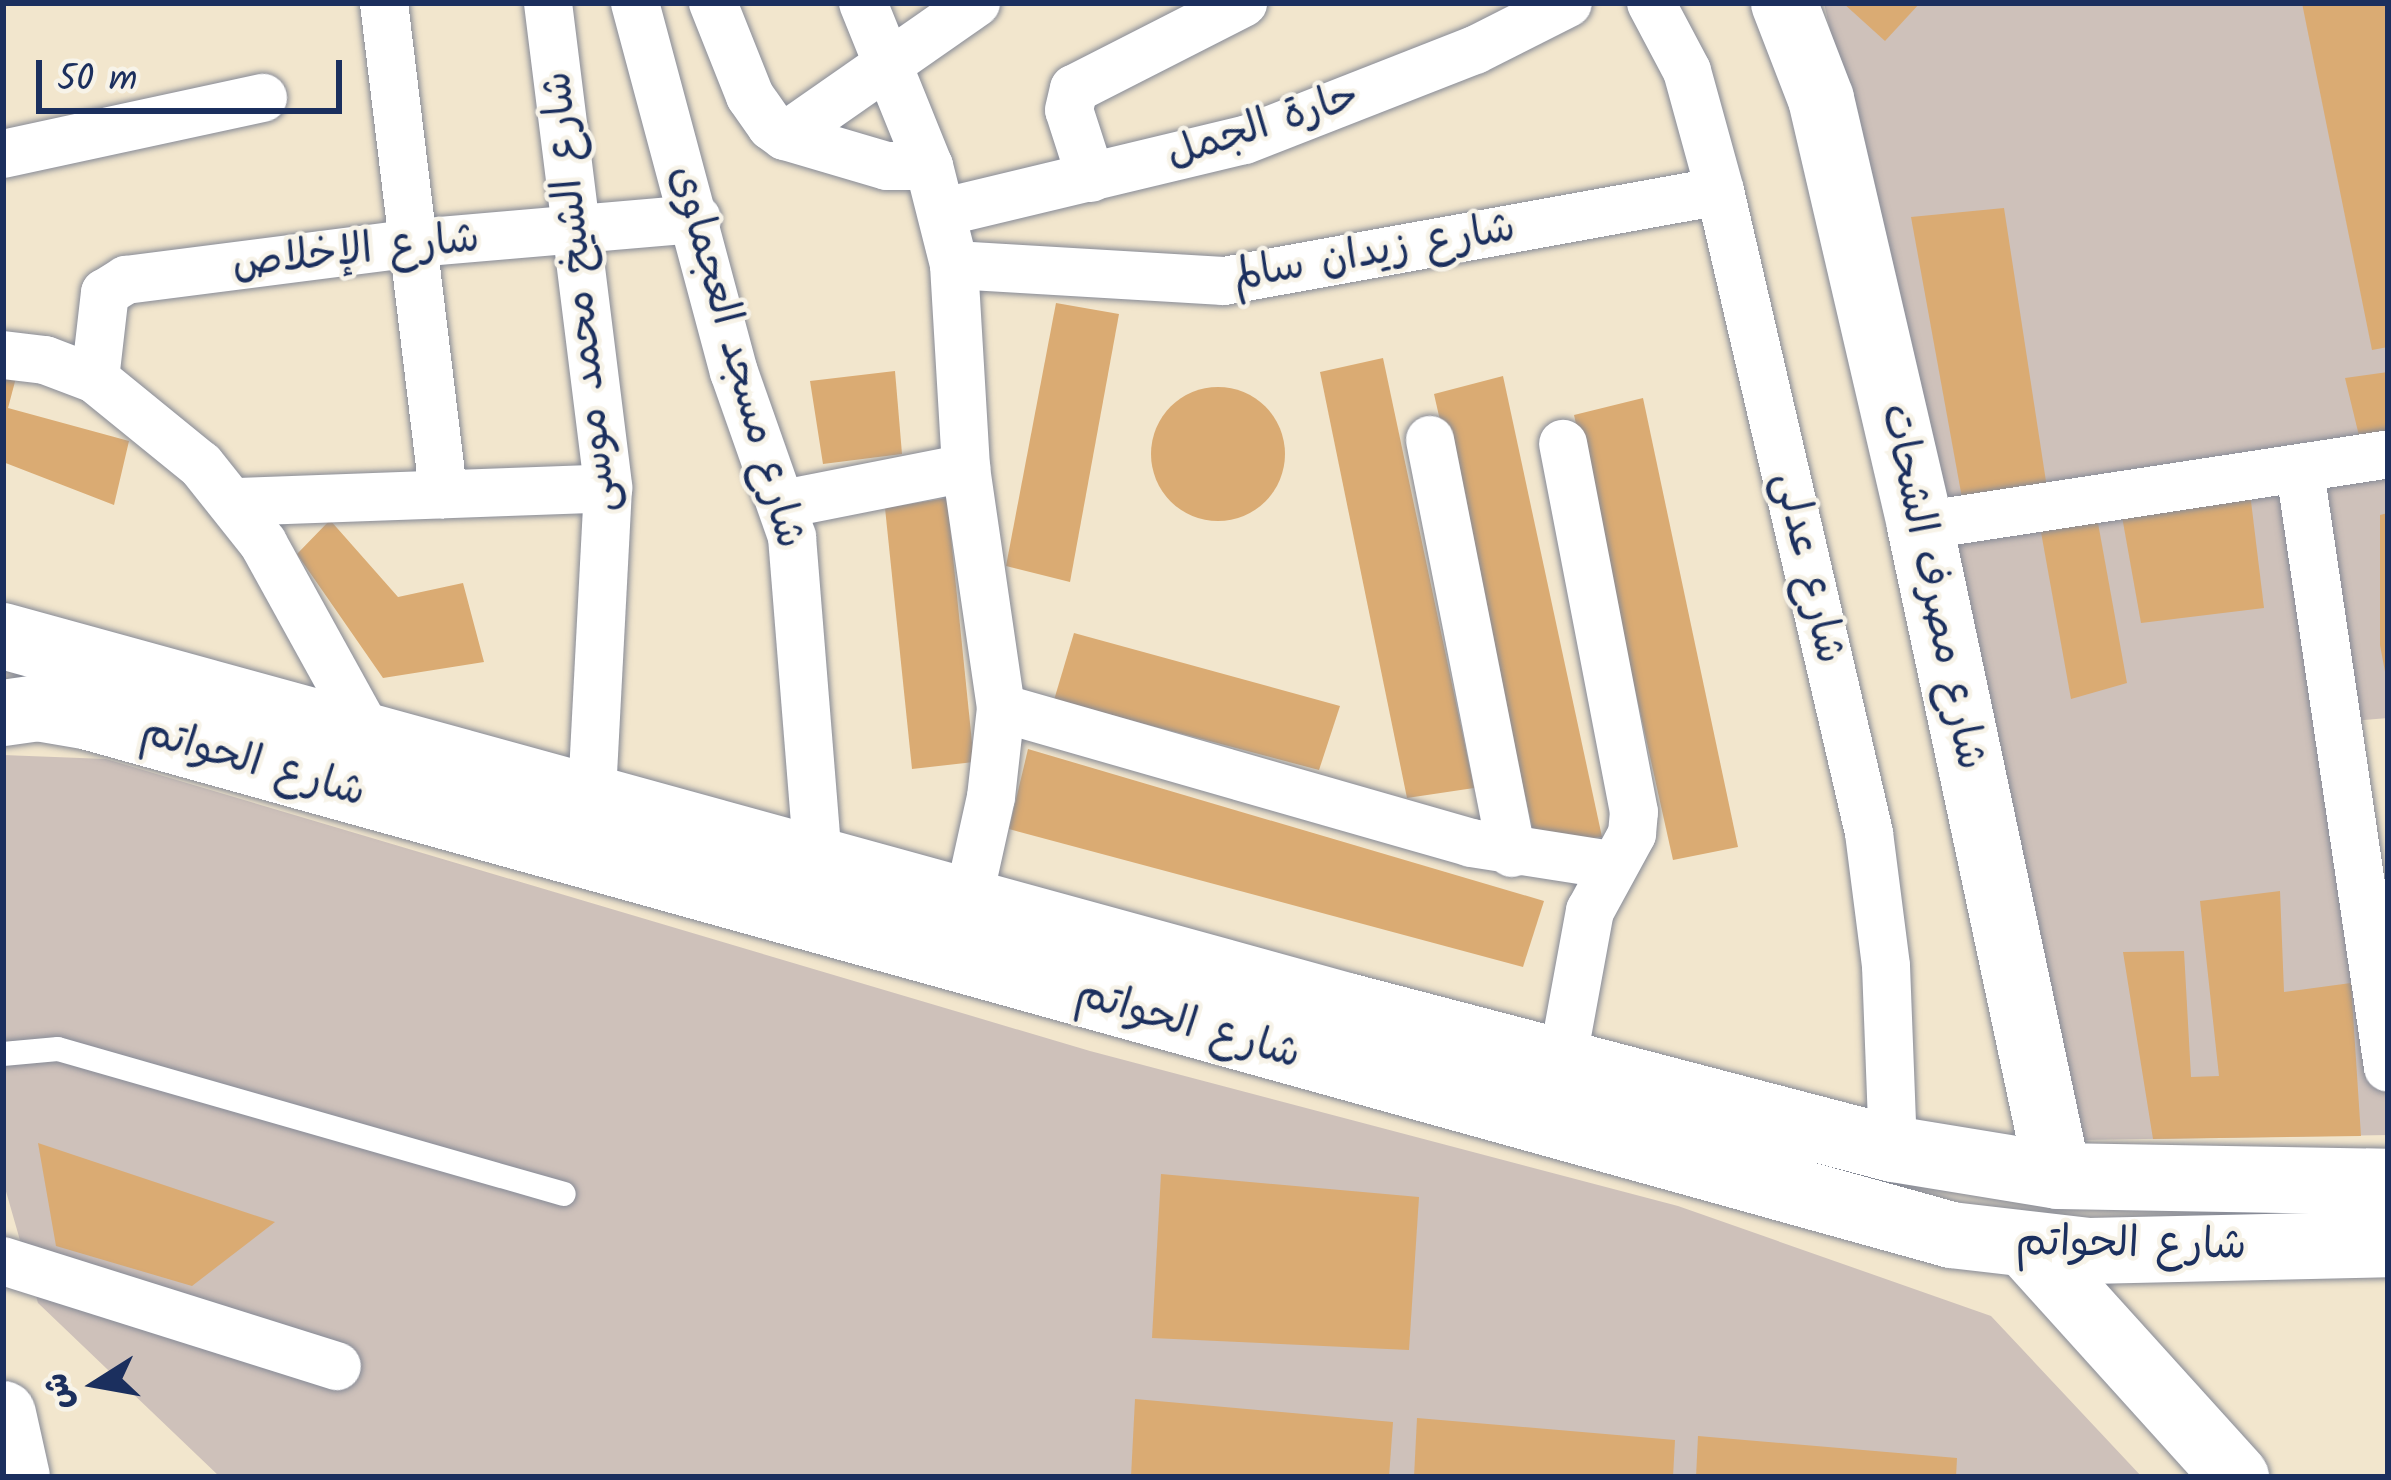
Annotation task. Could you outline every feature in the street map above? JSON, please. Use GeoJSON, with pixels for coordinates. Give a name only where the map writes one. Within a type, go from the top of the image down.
{"type":"FeatureCollection","features":[{"type":"Feature","properties":{"kind":"main road","name":"شارع مصرف الشحات"},"geometry":{"type":"LineString","coordinates":[[1784,3],[1821,99],[1920,526],[2058,1176]]}},
{"type":"Feature","properties":{"kind":"main road","name":"شارع الحواتم"},"geometry":{"type":"LineString","coordinates":[[3,636],[968,901],[1253,1012]]}},
{"type":"Feature","properties":{"kind":"main road","name":"شارع الحواتم"},"geometry":{"type":"LineString","coordinates":[[3,713],[37,708],[86,716],[1253,1012],[1922,1228],[2027,1246],[2121,1251],[2388,1244]]}},
{"type":"Feature","properties":{"kind":"main road","name":"شارع الحواتم"},"geometry":{"type":"LineString","coordinates":[[1339,1036],[1562,1063],[1893,1149],[2058,1176],[2388,1182]]}},
{"type":"Feature","properties":{"kind":"main road"},"geometry":{"type":"LineString","coordinates":[[2027,1246],[2236,1477]]}},
{"type":"Feature","properties":{"kind":"main road"},"geometry":{"type":"LineString","coordinates":[[3,1414],[17,1477]]}},
{"type":"Feature","properties":{"kind":"street"},"geometry":{"type":"LineString","coordinates":[[384,3],[443,494]]}},
{"type":"Feature","properties":{"kind":"street","name":"شارع الشيخ محمد موسى"},"geometry":{"type":"LineString","coordinates":[[548,3],[580,230],[608,488],[592,796]]}},
{"type":"Feature","properties":{"kind":"street","name":"شارع مسجد العجماوى"},"geometry":{"type":"LineString","coordinates":[[635,3],[697,219],[734,372],[784,504],[798,582],[818,860]]}},
{"type":"Feature","properties":{"kind":"street"},"geometry":{"type":"LineString","coordinates":[[863,3],[929,166],[944,212],[953,266],[966,468],[1001,708],[991,797],[968,901]]}},
{"type":"Feature","properties":{"kind":"street"},"geometry":{"type":"LineString","coordinates":[[785,136],[976,3]]}},
{"type":"Feature","properties":{"kind":"street"},"geometry":{"type":"LineString","coordinates":[[1091,178],[1069,110],[1074,88],[1243,3]]}},
{"type":"Feature","properties":{"kind":"street","name":"حارة الجمل"},"geometry":{"type":"LineString","coordinates":[[944,212],[1245,140],[1475,50],[1568,3]]}},
{"type":"Feature","properties":{"kind":"street","name":"شارع عدلى"},"geometry":{"type":"LineString","coordinates":[[1651,3],[1688,71],[1720,191],[1869,832],[1886,966],[1893,1149]]}},
{"type":"Feature","properties":{"kind":"street"},"geometry":{"type":"LineString","coordinates":[[716,4],[750,95],[785,136],[887,166],[929,166]]}},
{"type":"Feature","properties":{"kind":"street"},"geometry":{"type":"LineString","coordinates":[[3,154],[263,98]]}},
{"type":"Feature","properties":{"kind":"street","name":"شارع زيدان سالم"},"geometry":{"type":"LineString","coordinates":[[953,266],[1224,281],[1720,191]]}},
{"type":"Feature","properties":{"kind":"street","name":"شارع الإخلاص"},"geometry":{"type":"LineString","coordinates":[[95,379],[105,293],[126,280],[415,243],[697,219]]}},
{"type":"Feature","properties":{"kind":"street"},"geometry":{"type":"LineString","coordinates":[[3,355],[45,360],[95,379],[187,453],[235,502],[263,543],[368,733]]}},
{"type":"Feature","properties":{"kind":"street"},"geometry":{"type":"LineString","coordinates":[[1430,440],[1512,853]]}},
{"type":"Feature","properties":{"kind":"street"},"geometry":{"type":"LineString","coordinates":[[1562,1063],[1589,911],[1632,834],[1634,812],[1564,444]]}},
{"type":"Feature","properties":{"kind":"street"},"geometry":{"type":"LineString","coordinates":[[1920,526],[2388,454]]}},
{"type":"Feature","properties":{"kind":"street"},"geometry":{"type":"LineString","coordinates":[[784,504],[966,468]]}},
{"type":"Feature","properties":{"kind":"street"},"geometry":{"type":"LineString","coordinates":[[2300,471],[2388,1068]]}},
{"type":"Feature","properties":{"kind":"street"},"geometry":{"type":"LineString","coordinates":[[235,502],[608,488]]}},
{"type":"Feature","properties":{"kind":"street"},"geometry":{"type":"LineString","coordinates":[[1001,708],[1512,853],[1612,865]]}},
{"type":"Feature","properties":{"kind":"street"},"geometry":{"type":"LineString","coordinates":[[3,1261],[337,1366]]}},
{"type":"Feature","properties":{"kind":"lane"},"geometry":{"type":"LineString","coordinates":[[3,1054],[58,1049],[564,1194]]}},
{"type":"Feature","properties":{"kind":"shaded area"},"geometry":{"type":"Polygon","coordinates":[[[1824,3],[2388,3],[2388,718],[2352,721],[2388,969],[2388,1135],[2081,1140],[1824,3]]]}},
{"type":"Feature","properties":{"kind":"shaded area"},"geometry":{"type":"Polygon","coordinates":[[[3,755],[106,759],[1090,1051],[1678,1206],[1991,1316],[2142,1477],[220,1477],[38,1303],[3,1181],[3,755]]]}},
{"type":"Feature","properties":{"kind":"building"},"geometry":{"type":"Polygon","coordinates":[[[1843,3],[1920,3],[1885,41],[1843,3]]]}},
{"type":"Feature","properties":{"kind":"building"},"geometry":{"type":"Polygon","coordinates":[[[2302,3],[2388,3],[2388,347],[2372,350],[2302,3]]]}},
{"type":"Feature","properties":{"kind":"building"},"geometry":{"type":"Polygon","coordinates":[[[2004,208],[2047,488],[1962,498],[1911,217],[2004,208]]]}},
{"type":"Feature","properties":{"kind":"building"},"geometry":{"type":"Polygon","coordinates":[[[1056,303],[1119,314],[1070,582],[1006,566],[1056,303]]]}},
{"type":"Feature","properties":{"kind":"building"},"geometry":{"type":"Polygon","coordinates":[[[1383,358],[1474,788],[1407,798],[1320,372],[1383,358]]]}},
{"type":"Feature","properties":{"kind":"building"},"geometry":{"type":"Polygon","coordinates":[[[895,371],[902,454],[823,464],[810,381],[895,371]]]}},
{"type":"Feature","properties":{"kind":"building"},"geometry":{"type":"Polygon","coordinates":[[[2388,372],[2388,438],[2361,444],[2345,378],[2388,372]]]}},
{"type":"Feature","properties":{"kind":"building"},"geometry":{"type":"Polygon","coordinates":[[[3,373],[17,374],[8,408],[129,441],[114,505],[3,462],[3,373]]]}},
{"type":"Feature","properties":{"kind":"building"},"geometry":{"type":"Polygon","coordinates":[[[1503,376],[1602,837],[1536,844],[1434,394],[1503,376]]]}},
{"type":"Feature","properties":{"kind":"building"},"geometry":{"type":"Polygon","coordinates":[[[1218,387],[1244,392],[1265,407],[1280,428],[1285,454],[1280,480],[1265,501],[1244,516],[1218,521],[1192,516],[1171,501],[1156,480],[1151,454],[1156,428],[1171,407],[1192,392],[1218,387]]]}},
{"type":"Feature","properties":{"kind":"building"},"geometry":{"type":"Polygon","coordinates":[[[1643,398],[1738,847],[1673,860],[1574,415],[1643,398]]]}},
{"type":"Feature","properties":{"kind":"building"},"geometry":{"type":"Polygon","coordinates":[[[2250,493],[2264,608],[2141,623],[2121,511],[2250,493]]]}},
{"type":"Feature","properties":{"kind":"building"},"geometry":{"type":"Polygon","coordinates":[[[947,498],[974,762],[912,769],[885,508],[947,498]]]}},
{"type":"Feature","properties":{"kind":"building"},"geometry":{"type":"Polygon","coordinates":[[[2096,512],[2127,683],[2071,699],[2039,521],[2096,512]]]}},
{"type":"Feature","properties":{"kind":"building"},"geometry":{"type":"Polygon","coordinates":[[[2388,513],[2386,677],[2380,645],[2380,515],[2388,513]]]}},
{"type":"Feature","properties":{"kind":"building"},"geometry":{"type":"Polygon","coordinates":[[[330,520],[398,597],[463,583],[484,662],[383,678],[297,554],[330,520]]]}},
{"type":"Feature","properties":{"kind":"building"},"geometry":{"type":"Polygon","coordinates":[[[1074,633],[1340,706],[1319,770],[1054,700],[1074,633]]]}},
{"type":"Feature","properties":{"kind":"building"},"geometry":{"type":"Polygon","coordinates":[[[1028,749],[1544,901],[1523,967],[1009,829],[1028,749]]]}},
{"type":"Feature","properties":{"kind":"building"},"geometry":{"type":"Polygon","coordinates":[[[2280,891],[2284,992],[2351,983],[2361,1136],[2153,1139],[2123,952],[2184,951],[2191,1077],[2219,1076],[2200,901],[2280,891]]]}},
{"type":"Feature","properties":{"kind":"building"},"geometry":{"type":"Polygon","coordinates":[[[38,1143],[275,1222],[192,1286],[56,1246],[38,1143]]]}},
{"type":"Feature","properties":{"kind":"building"},"geometry":{"type":"Polygon","coordinates":[[[1161,1174],[1419,1197],[1409,1350],[1152,1338],[1161,1174]]]}},
{"type":"Feature","properties":{"kind":"building"},"geometry":{"type":"Polygon","coordinates":[[[1135,1399],[1393,1422],[1389,1477],[1131,1477],[1135,1399]]]}},
{"type":"Feature","properties":{"kind":"building"},"geometry":{"type":"Polygon","coordinates":[[[1417,1418],[1675,1440],[1673,1477],[1414,1477],[1417,1418]]]}},
{"type":"Feature","properties":{"kind":"building"},"geometry":{"type":"Polygon","coordinates":[[[1698,1436],[1957,1458],[1956,1477],[1696,1477],[1698,1436]]]}}]}
